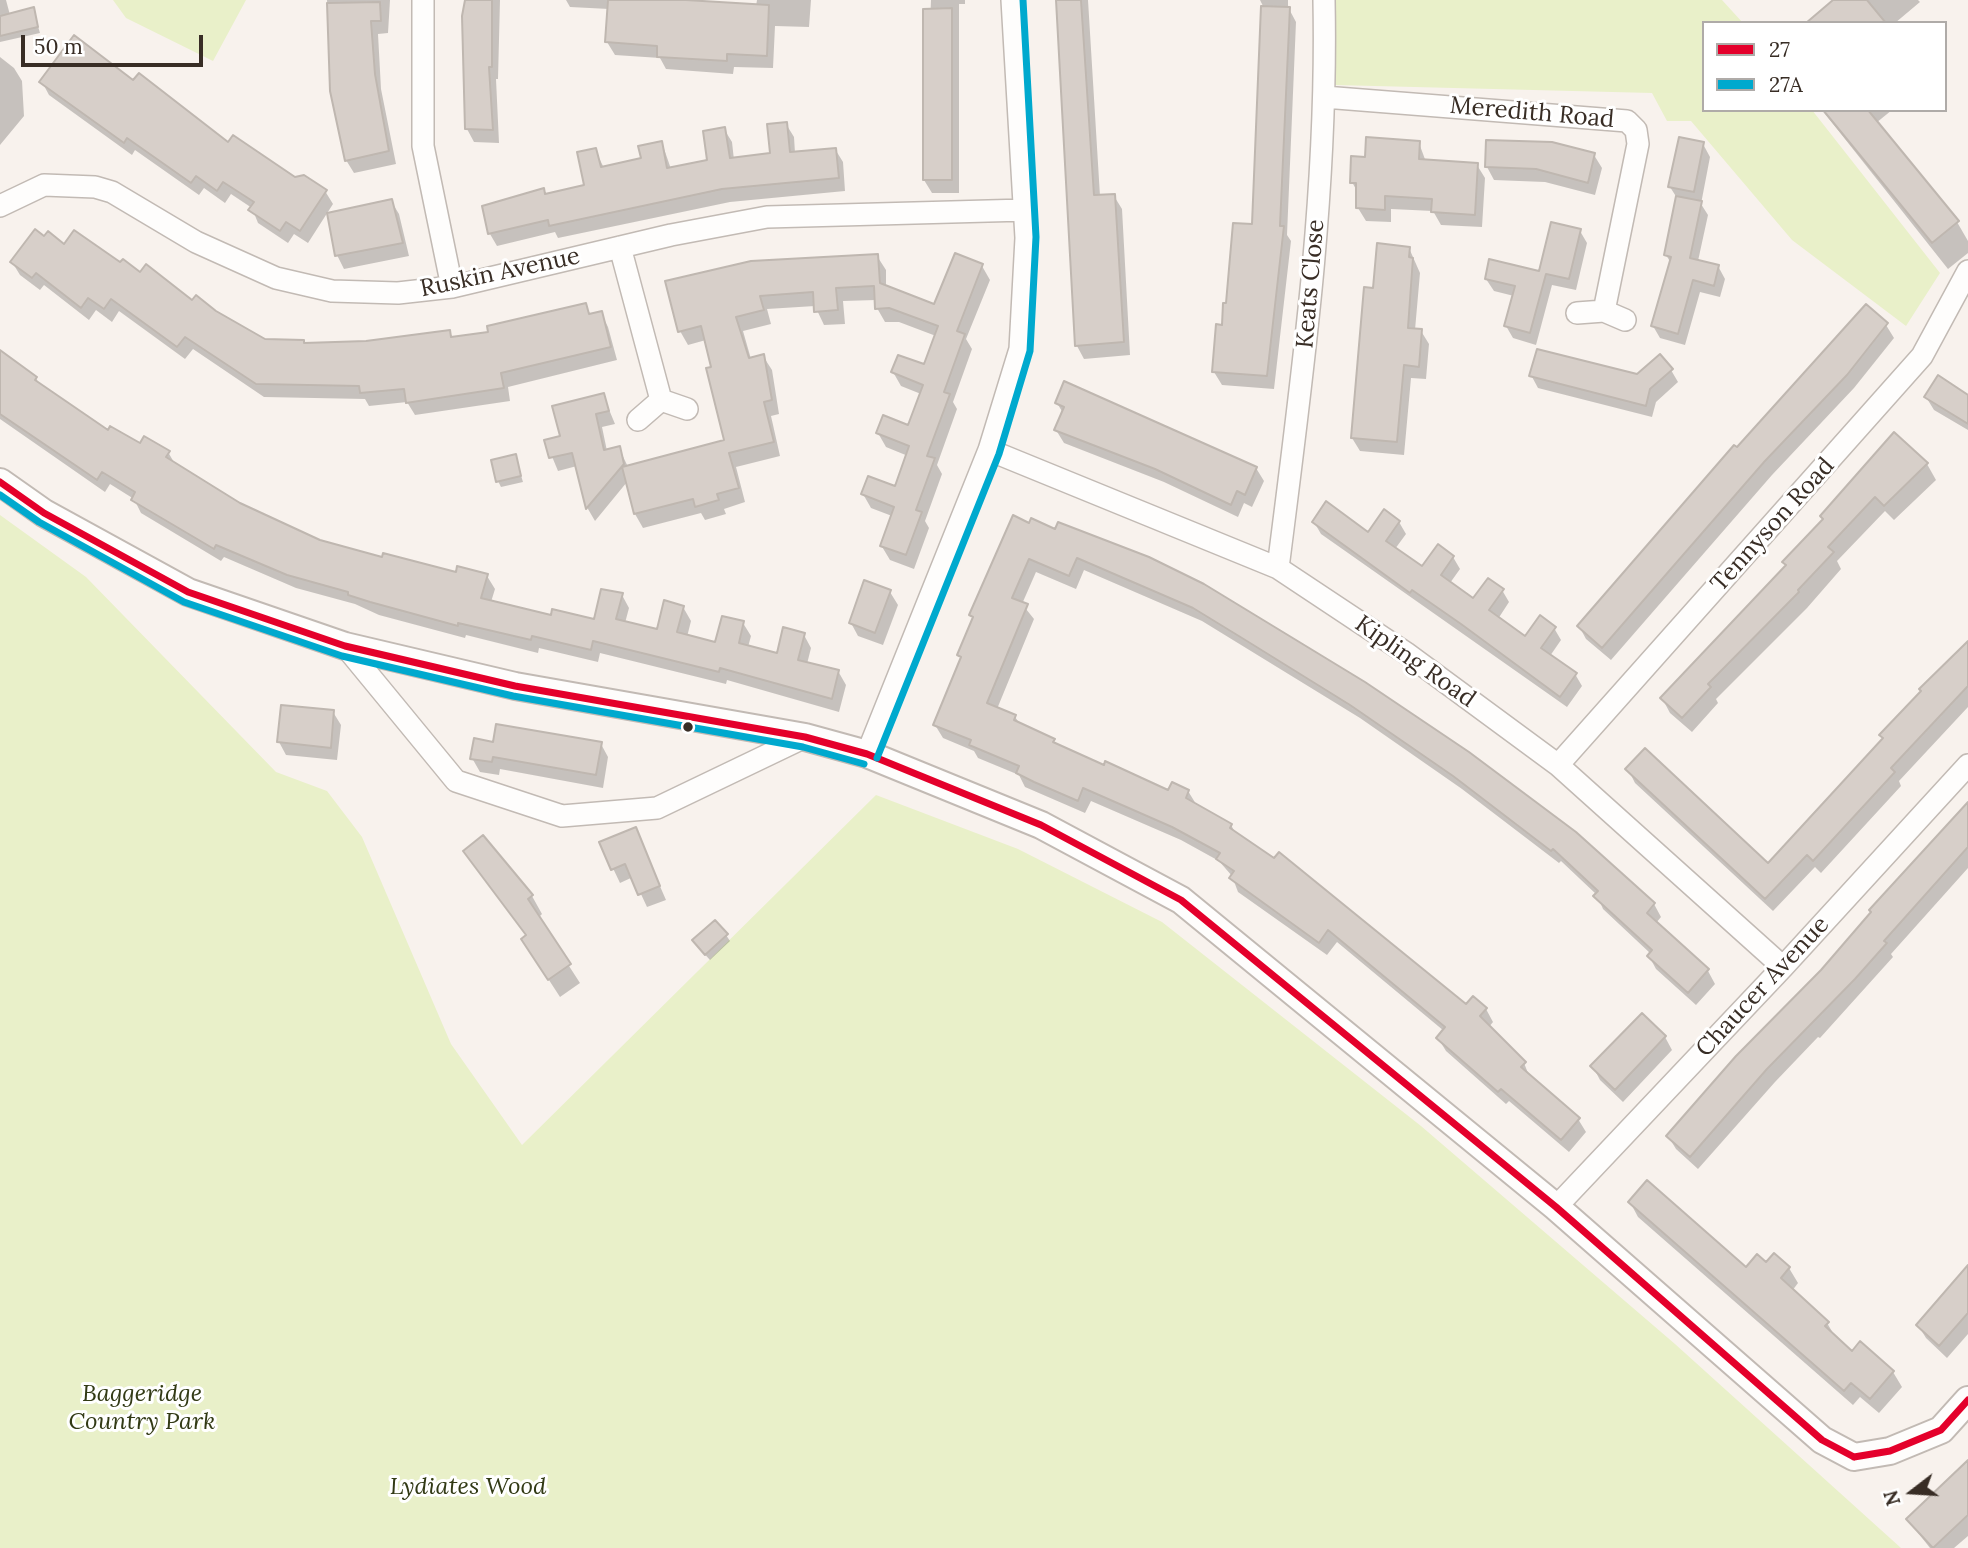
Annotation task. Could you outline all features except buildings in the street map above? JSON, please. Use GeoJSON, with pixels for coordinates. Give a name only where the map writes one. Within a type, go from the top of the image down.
{"type":"FeatureCollection","features":[{"type":"Feature","properties":{"kind":"street"},"geometry":{"type":"LineString","coordinates":[[423,0],[423,146],[452,287]]}},
{"type":"Feature","properties":{"kind":"street"},"geometry":{"type":"LineString","coordinates":[[867,754],[989,450],[1020,349],[1025,284],[1025,210],[1012,0]]}},
{"type":"Feature","properties":{"kind":"street","name":"Keats Close"},"geometry":{"type":"LineString","coordinates":[[1278,568],[1315,278],[1324,97],[1324,0]]}},
{"type":"Feature","properties":{"kind":"street","name":"Meredith Road"},"geometry":{"type":"LineString","coordinates":[[1324,97],[1591,116],[1627,121],[1636,130],[1638,144],[1604,311]]}},
{"type":"Feature","properties":{"kind":"street","name":"Ruskin Avenue"},"geometry":{"type":"LineString","coordinates":[[0,206],[44,185],[95,187],[112,192],[196,242],[276,278],[332,291],[398,293],[452,287],[620,247],[767,217],[1025,210]]}},
{"type":"Feature","properties":{"kind":"street"},"geometry":{"type":"LineString","coordinates":[[620,247],[661,400]]}},
{"type":"Feature","properties":{"kind":"street","name":"Tennyson Road"},"geometry":{"type":"LineString","coordinates":[[1558,765],[1922,356],[1967,275]]}},
{"type":"Feature","properties":{"kind":"street"},"geometry":{"type":"LineString","coordinates":[[1577,313],[1604,311],[1626,320]]}},
{"type":"Feature","properties":{"kind":"street"},"geometry":{"type":"LineString","coordinates":[[661,400],[687,409]]}},
{"type":"Feature","properties":{"kind":"street"},"geometry":{"type":"LineString","coordinates":[[638,420],[661,400]]}},
{"type":"Feature","properties":{"kind":"street","name":"Kipling Road"},"geometry":{"type":"LineString","coordinates":[[989,450],[1278,568],[1406,653],[1558,765],[1783,967]]}},
{"type":"Feature","properties":{"kind":"street"},"geometry":{"type":"LineString","coordinates":[[0,482],[44,513],[188,592],[345,646],[515,686],[806,737],[867,754],[1041,825],[1181,900],[1556,1207],[1822,1440],[1854,1457],[1890,1451],[1941,1430],[1968,1400]]}},
{"type":"Feature","properties":{"kind":"street"},"geometry":{"type":"LineString","coordinates":[[345,646],[456,781],[562,817],[657,808],[806,737]]}},
{"type":"Feature","properties":{"kind":"street","name":"Chaucer Avenue"},"geometry":{"type":"LineString","coordinates":[[1556,1207],[1783,967],[1968,765]]}},
{"type":"Feature","properties":{"kind":"green space"},"geometry":{"type":"Polygon","coordinates":[[[113,0],[246,0],[213,61],[126,18],[113,0]]]}},
{"type":"Feature","properties":{"kind":"green space"},"geometry":{"type":"Polygon","coordinates":[[[1331,0],[1722,0],[1741,21],[1702,21],[1702,112],[1814,112],[1940,273],[1906,326],[1792,240],[1691,121],[1667,121],[1652,93],[1335,85],[1331,0]]]}},
{"type":"Feature","properties":{"kind":"green space"},"geometry":{"type":"Polygon","coordinates":[[[0,515],[86,577],[276,772],[327,791],[362,837],[451,1044],[522,1145],[876,795],[1018,849],[1162,922],[1421,1126],[1675,1344],[1901,1548],[0,1548],[0,515]]]}},
{"type":"Feature","properties":{"kind":"transit line","name":"27A"},"geometry":{"type":"LineString","coordinates":[[877,758],[999,454],[1030,351],[1036,237],[1023,0]]}},
{"type":"Feature","properties":{"kind":"transit line","name":"27"},"geometry":{"type":"LineString","coordinates":[[0,482],[44,513],[188,592],[345,646],[515,686],[805,737],[867,754],[1041,825],[1181,900],[1556,1207],[1822,1440],[1854,1457]]}},
{"type":"Feature","properties":{"kind":"transit line","name":"27A"},"geometry":{"type":"LineString","coordinates":[[0,495],[39,522],[184,602],[342,656],[513,696],[803,747],[864,764]]}},
{"type":"Feature","properties":{"kind":"transit line","name":"27"},"geometry":{"type":"LineString","coordinates":[[1854,1457],[1890,1451],[1941,1430],[1968,1400]]}},
{"type":"Feature","properties":{"kind":"park label","name":"Baggeridge Country Park"},"geometry":{"type":"Point","coordinates":[142,1408]}},
{"type":"Feature","properties":{"kind":"park label","name":"Lydiates Wood"},"geometry":{"type":"Point","coordinates":[468,1487]}}]}
